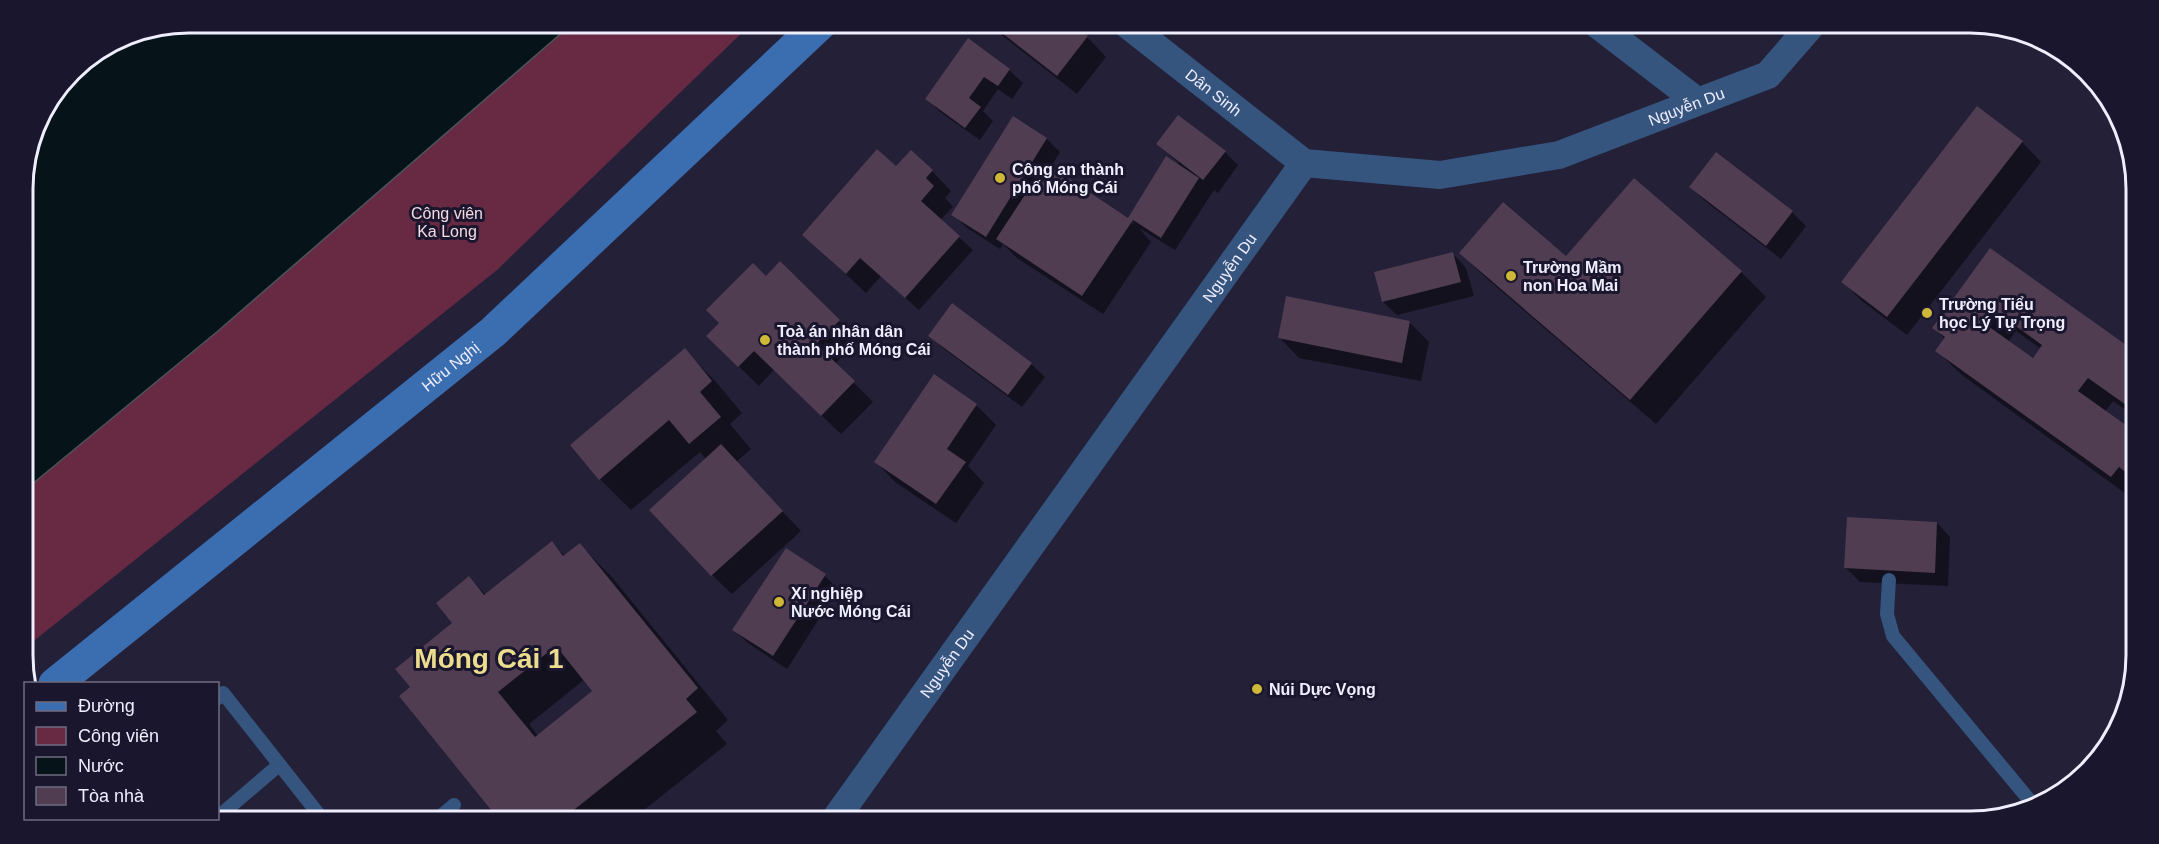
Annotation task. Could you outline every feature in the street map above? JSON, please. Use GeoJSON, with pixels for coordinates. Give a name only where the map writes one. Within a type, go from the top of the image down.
{"type":"FeatureCollection","features":[{"type":"Feature","properties":{"kind":"street","name":"Hữu Nghị"},"geometry":{"type":"LineString","coordinates":[[57,682],[493,332],[810,33]]}},
{"type":"Feature","properties":{"kind":"street","name":"Dân Sinh"},"geometry":{"type":"LineString","coordinates":[[1138,33],[1304,163]]}},
{"type":"Feature","properties":{"kind":"street"},"geometry":{"type":"LineString","coordinates":[[1608,33],[1697,101]]}},
{"type":"Feature","properties":{"kind":"street","name":"Nguyễn Du"},"geometry":{"type":"LineString","coordinates":[[841,811],[1304,163],[1440,175],[1559,155],[1768,75],[1804,33]]}},
{"type":"Feature","properties":{"kind":"lane"},"geometry":{"type":"LineString","coordinates":[[1889,580],[1887,614],[1893,636],[2029,799]]}},
{"type":"Feature","properties":{"kind":"lane"},"geometry":{"type":"LineString","coordinates":[[219,697],[223,693],[316,811]]}},
{"type":"Feature","properties":{"kind":"lane"},"geometry":{"type":"LineString","coordinates":[[224,811],[279,765]]}},
{"type":"Feature","properties":{"kind":"lane"},"geometry":{"type":"LineString","coordinates":[[447,811],[454,805]]}},
{"type":"Feature","properties":{"kind":"green space","name":"Công viên Ka Long"},"geometry":{"type":"Polygon","coordinates":[[[561,33],[742,33],[497,270],[33,642],[33,483],[218,331],[561,33]]]}},
{"type":"Feature","properties":{"kind":"water"},"geometry":{"type":"Polygon","coordinates":[[[178,33],[561,33],[218,331],[33,483],[34,168],[45,129],[59,102],[94,65],[120,49],[139,41],[178,33]]]}},
{"type":"Feature","properties":{"kind":"building"},"geometry":{"type":"Polygon","coordinates":[[[1002,33],[1084,33],[1088,36],[1057,76],[1002,33]]]}},
{"type":"Feature","properties":{"kind":"building"},"geometry":{"type":"Polygon","coordinates":[[[968,38],[1010,69],[998,86],[984,77],[969,98],[981,107],[965,128],[925,99],[968,38]]]}},
{"type":"Feature","properties":{"kind":"building"},"geometry":{"type":"Polygon","coordinates":[[[1977,106],[2023,141],[1887,317],[1841,282],[1977,106]]]}},
{"type":"Feature","properties":{"kind":"building"},"geometry":{"type":"Polygon","coordinates":[[[1178,115],[1226,151],[1203,180],[1156,144],[1178,115]]]}},
{"type":"Feature","properties":{"kind":"building"},"geometry":{"type":"Polygon","coordinates":[[[1013,116],[1047,138],[986,237],[951,215],[1013,116]]]}},
{"type":"Feature","properties":{"kind":"building"},"geometry":{"type":"Polygon","coordinates":[[[877,149],[896,166],[911,150],[933,170],[926,178],[934,186],[921,201],[960,236],[905,298],[860,258],[846,274],[802,235],[877,149]]]}},
{"type":"Feature","properties":{"kind":"building"},"geometry":{"type":"Polygon","coordinates":[[[1716,152],[1793,211],[1766,246],[1689,187],[1716,152]]]}},
{"type":"Feature","properties":{"kind":"building"},"geometry":{"type":"Polygon","coordinates":[[[1166,156],[1199,178],[1161,238],[1133,220],[1082,296],[996,239],[1046,163],[1128,218],[1166,156]]]}},
{"type":"Feature","properties":{"kind":"building"},"geometry":{"type":"Polygon","coordinates":[[[1634,178],[1742,271],[1630,400],[1459,253],[1503,202],[1566,256],[1634,178]]]}},
{"type":"Feature","properties":{"kind":"building"},"geometry":{"type":"Polygon","coordinates":[[[1990,248],[2126,345],[2126,405],[2088,378],[2078,391],[2126,425],[2126,472],[2119,467],[2111,477],[1935,351],[1945,337],[1932,328],[1990,248]],[[1990,307],[1981,321],[2033,358],[2042,345],[1990,307]]]}},
{"type":"Feature","properties":{"kind":"building"},"geometry":{"type":"Polygon","coordinates":[[[1453,252],[1461,282],[1382,302],[1374,272],[1453,252]]]}},
{"type":"Feature","properties":{"kind":"building","name":"Toà án nhân dân thành phố Móng Cái"},"geometry":{"type":"Polygon","coordinates":[[[780,261],[840,320],[816,344],[855,381],[821,416],[754,351],[738,367],[706,336],[719,323],[706,310],[753,263],[766,276],[780,261]]]}},
{"type":"Feature","properties":{"kind":"building"},"geometry":{"type":"Polygon","coordinates":[[[1286,296],[1410,321],[1402,363],[1278,338],[1286,296]]]}},
{"type":"Feature","properties":{"kind":"building"},"geometry":{"type":"Polygon","coordinates":[[[952,303],[1032,363],[1008,395],[928,336],[952,303]]]}},
{"type":"Feature","properties":{"kind":"building"},"geometry":{"type":"Polygon","coordinates":[[[685,348],[712,381],[700,392],[721,417],[689,444],[669,420],[599,480],[570,445],[685,348]]]}},
{"type":"Feature","properties":{"kind":"building"},"geometry":{"type":"Polygon","coordinates":[[[934,374],[977,404],[947,449],[966,462],[936,504],[874,462],[934,374]]]}},
{"type":"Feature","properties":{"kind":"building"},"geometry":{"type":"Polygon","coordinates":[[[721,444],[783,511],[711,576],[649,510],[721,444]]]}},
{"type":"Feature","properties":{"kind":"building"},"geometry":{"type":"Polygon","coordinates":[[[1847,517],[1937,522],[1935,573],[1844,568],[1847,517]]]}},
{"type":"Feature","properties":{"kind":"building"},"geometry":{"type":"Polygon","coordinates":[[[552,541],[563,556],[580,543],[698,688],[686,699],[697,712],[573,811],[492,811],[399,696],[410,687],[395,669],[452,623],[436,603],[469,576],[484,595],[552,541]],[[556,646],[498,692],[535,737],[592,691],[556,646]]]}},
{"type":"Feature","properties":{"kind":"building","name":"Xí nghiệp Nước Móng Cái"},"geometry":{"type":"Polygon","coordinates":[[[786,548],[826,574],[773,656],[732,630],[786,548]]]}},
{"type":"Feature","properties":{"kind":"place","name":"Công an thành phố Móng Cái"},"geometry":{"type":"Point","coordinates":[1000,178]}},
{"type":"Feature","properties":{"kind":"place","name":"Trường Mầm non Hoa Mai"},"geometry":{"type":"Point","coordinates":[1511,276]}},
{"type":"Feature","properties":{"kind":"place","name":"Trường Tiểu học Lý Tự Trọng"},"geometry":{"type":"Point","coordinates":[1927,313]}},
{"type":"Feature","properties":{"kind":"place","name":"Toà án nhân dân thành phố Móng Cái"},"geometry":{"type":"Point","coordinates":[765,340]}},
{"type":"Feature","properties":{"kind":"place","name":"Xí nghiệp Nước Móng Cái"},"geometry":{"type":"Point","coordinates":[779,602]}},
{"type":"Feature","properties":{"kind":"place","name":"Núi Dực Vọng"},"geometry":{"type":"Point","coordinates":[1257,689]}},
{"type":"Feature","properties":{"kind":"district","name":"Móng Cái 1"},"geometry":{"type":"Point","coordinates":[489,658]}}]}
